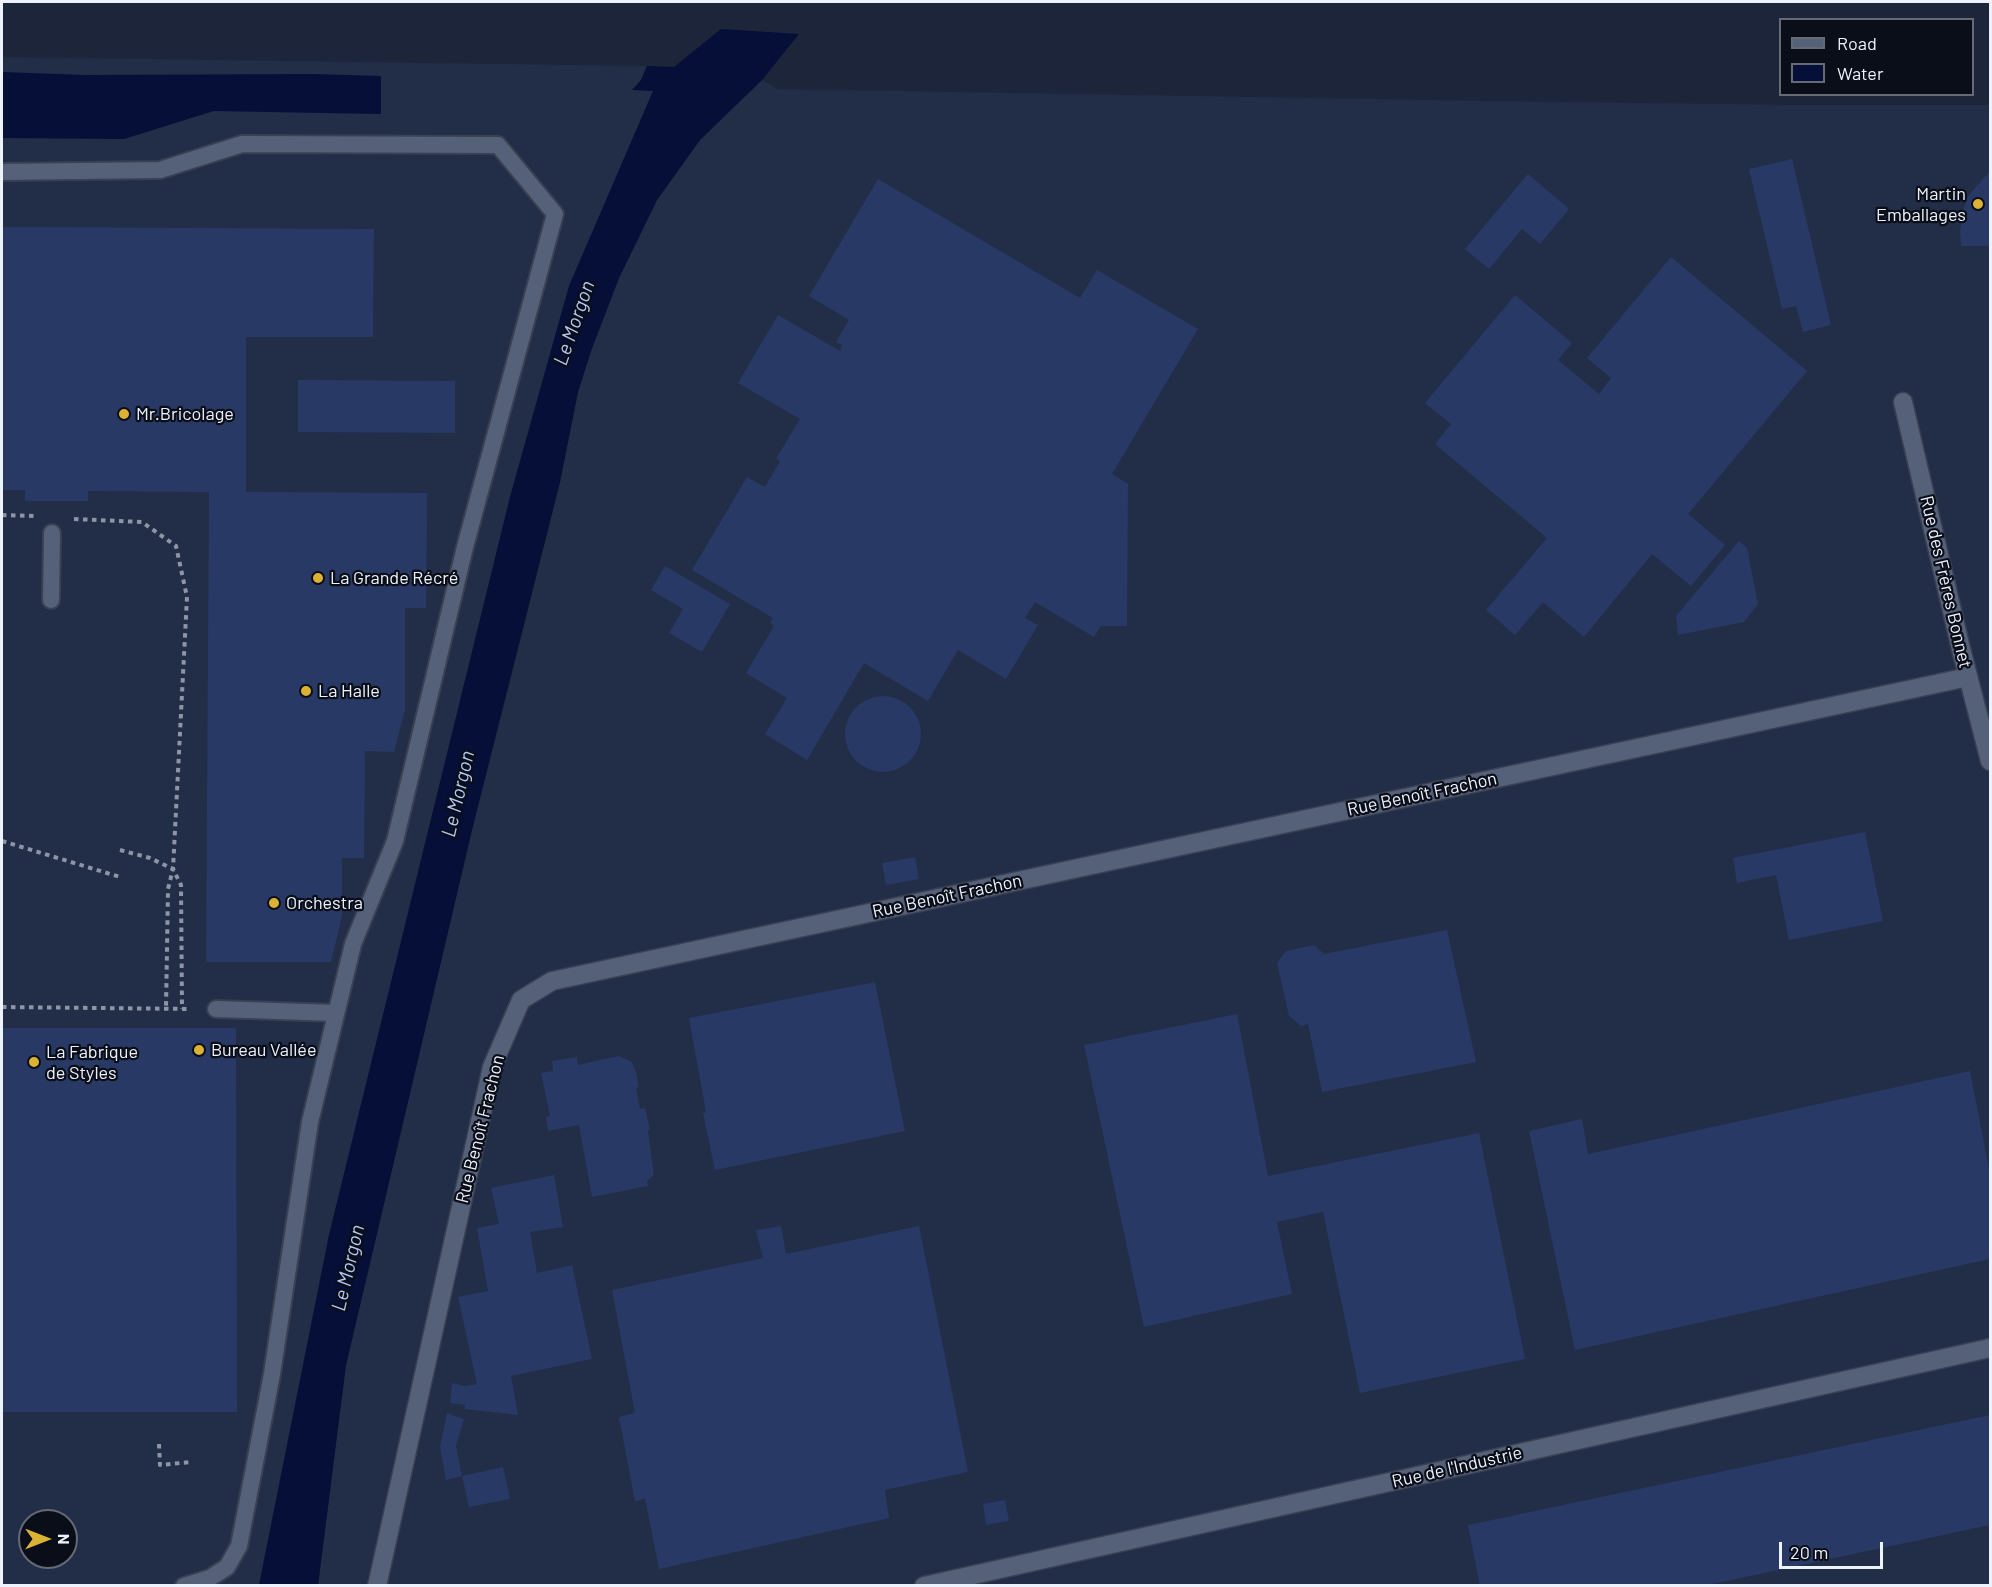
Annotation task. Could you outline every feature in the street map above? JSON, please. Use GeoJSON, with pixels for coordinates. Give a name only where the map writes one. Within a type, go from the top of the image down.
{"type":"FeatureCollection","features":[{"type":"Feature","properties":{"kind":"street","name":"Rue des Frères Bonnet"},"geometry":{"type":"LineString","coordinates":[[1903,402],[1990,761]]}},
{"type":"Feature","properties":{"kind":"street","name":"Rue Benoît Frachon"},"geometry":{"type":"LineString","coordinates":[[377,1586],[492,1067],[521,1000],[552,981],[1968,677]]}},
{"type":"Feature","properties":{"kind":"street","name":"Rue de l'Industrie"},"geometry":{"type":"LineString","coordinates":[[924,1586],[1990,1348]]}},
{"type":"Feature","properties":{"kind":"lane"},"geometry":{"type":"LineString","coordinates":[[2,172],[160,170],[242,144],[498,145],[555,214],[465,547],[395,841],[353,944],[310,1122],[272,1374],[239,1546],[226,1567],[210,1578],[184,1586]]}},
{"type":"Feature","properties":{"kind":"lane"},"geometry":{"type":"LineString","coordinates":[[51,534],[51,600]]}},
{"type":"Feature","properties":{"kind":"lane"},"geometry":{"type":"LineString","coordinates":[[216,1009],[336,1013]]}},
{"type":"Feature","properties":{"kind":"path"},"geometry":{"type":"LineString","coordinates":[[2,515],[42,517]]}},
{"type":"Feature","properties":{"kind":"path"},"geometry":{"type":"LineString","coordinates":[[63,518],[142,522],[176,546],[187,597],[173,868],[168,890],[166,1008]]}},
{"type":"Feature","properties":{"kind":"path"},"geometry":{"type":"LineString","coordinates":[[2,841],[120,877]]}},
{"type":"Feature","properties":{"kind":"path"},"geometry":{"type":"LineString","coordinates":[[120,850],[150,858],[173,868],[181,885],[182,1009]]}},
{"type":"Feature","properties":{"kind":"path"},"geometry":{"type":"LineString","coordinates":[[2,1007],[216,1009]]}},
{"type":"Feature","properties":{"kind":"path"},"geometry":{"type":"LineString","coordinates":[[159,1444],[160,1465],[191,1462]]}},
{"type":"Feature","properties":{"kind":"shaded area"},"geometry":{"type":"Polygon","coordinates":[[[2,57],[647,66],[641,80],[632,90],[654,90],[569,286],[510,497],[329,1235],[259,1585],[2,1586],[2,57]]]}},
{"type":"Feature","properties":{"kind":"shaded area"},"geometry":{"type":"Polygon","coordinates":[[[762,80],[778,89],[1492,101],[1990,105],[1990,1585],[318,1586],[346,1365],[472,830],[560,482],[578,392],[619,278],[657,200],[700,140],[762,80]]]}},
{"type":"Feature","properties":{"kind":"water","name":"Le Morgon"},"geometry":{"type":"Polygon","coordinates":[[[721,29],[799,34],[762,80],[700,140],[657,200],[619,278],[591,351],[578,392],[560,482],[472,830],[346,1365],[318,1585],[259,1585],[329,1235],[510,497],[569,286],[653,91],[632,90],[641,80],[647,66],[674,67],[721,29]]]}},
{"type":"Feature","properties":{"kind":"water"},"geometry":{"type":"Polygon","coordinates":[[[2,72],[86,75],[381,76],[381,114],[214,111],[124,139],[2,138],[2,72]]]}},
{"type":"Feature","properties":{"kind":"building"},"geometry":{"type":"Polygon","coordinates":[[[1792,159],[1831,325],[1803,332],[1796,306],[1782,309],[1749,169],[1792,159]]]}},
{"type":"Feature","properties":{"kind":"building","name":"Martin Emballages"},"geometry":{"type":"Polygon","coordinates":[[[1990,171],[1990,246],[1961,246],[1960,230],[1968,196],[1990,171]]]}},
{"type":"Feature","properties":{"kind":"building"},"geometry":{"type":"Polygon","coordinates":[[[1528,174],[1569,209],[1540,244],[1522,229],[1489,269],[1465,249],[1528,174]]]}},
{"type":"Feature","properties":{"kind":"building"},"geometry":{"type":"Polygon","coordinates":[[[878,179],[1080,298],[1097,270],[1198,329],[1112,474],[1128,484],[1127,626],[1101,626],[1094,637],[1035,602],[1025,618],[1038,625],[1006,679],[958,650],[928,701],[864,663],[807,760],[765,734],[787,698],[746,673],[774,626],[770,623],[773,618],[692,570],[747,477],[765,487],[780,461],[776,459],[800,419],[738,383],[778,315],[840,351],[842,345],[836,342],[849,320],[809,296],[878,179]]]}},
{"type":"Feature","properties":{"kind":"building"},"geometry":{"type":"Polygon","coordinates":[[[2,227],[374,229],[373,337],[246,337],[246,492],[427,493],[426,608],[405,608],[405,710],[394,752],[365,751],[364,858],[342,858],[342,916],[331,962],[206,962],[209,492],[88,491],[88,501],[25,501],[25,490],[2,490],[2,227]]]}},
{"type":"Feature","properties":{"kind":"building"},"geometry":{"type":"Polygon","coordinates":[[[1671,257],[1807,371],[1688,514],[1725,545],[1691,586],[1652,554],[1584,637],[1543,602],[1515,635],[1486,610],[1547,538],[1435,444],[1451,424],[1425,403],[1515,295],[1572,343],[1558,360],[1599,394],[1611,378],[1587,358],[1671,257]]]}},
{"type":"Feature","properties":{"kind":"building"},"geometry":{"type":"Polygon","coordinates":[[[298,380],[455,381],[455,433],[298,432],[298,380]]]}},
{"type":"Feature","properties":{"kind":"building"},"geometry":{"type":"Polygon","coordinates":[[[1739,541],[1747,548],[1758,604],[1744,622],[1678,635],[1676,616],[1739,541]]]}},
{"type":"Feature","properties":{"kind":"building"},"geometry":{"type":"Polygon","coordinates":[[[665,566],[730,604],[702,652],[669,633],[683,609],[651,590],[665,566]]]}},
{"type":"Feature","properties":{"kind":"building"},"geometry":{"type":"Polygon","coordinates":[[[883,696],[897,699],[910,707],[918,720],[921,734],[918,748],[910,761],[897,769],[883,772],[869,769],[856,761],[848,748],[845,734],[848,720],[856,707],[869,699],[883,696]]]}},
{"type":"Feature","properties":{"kind":"building"},"geometry":{"type":"Polygon","coordinates":[[[1865,832],[1883,921],[1789,940],[1776,875],[1737,883],[1733,858],[1865,832]]]}},
{"type":"Feature","properties":{"kind":"building"},"geometry":{"type":"Polygon","coordinates":[[[915,857],[919,879],[886,885],[882,863],[915,857]]]}},
{"type":"Feature","properties":{"kind":"building"},"geometry":{"type":"Polygon","coordinates":[[[1447,930],[1476,1062],[1322,1092],[1308,1024],[1301,1026],[1289,1016],[1277,963],[1286,951],[1314,945],[1324,954],[1447,930]]]}},
{"type":"Feature","properties":{"kind":"building"},"geometry":{"type":"Polygon","coordinates":[[[875,982],[905,1131],[715,1170],[703,1113],[706,1112],[689,1018],[875,982]]]}},
{"type":"Feature","properties":{"kind":"building"},"geometry":{"type":"Polygon","coordinates":[[[1237,1014],[1268,1176],[1479,1133],[1525,1359],[1360,1393],[1323,1212],[1277,1222],[1292,1294],[1144,1327],[1084,1045],[1237,1014]]]}},
{"type":"Feature","properties":{"kind":"building"},"geometry":{"type":"Polygon","coordinates":[[[2,1028],[236,1028],[237,1412],[2,1412],[2,1028]]]}},
{"type":"Feature","properties":{"kind":"building"},"geometry":{"type":"Polygon","coordinates":[[[619,1056],[632,1062],[636,1072],[640,1109],[645,1108],[650,1130],[648,1131],[654,1175],[647,1181],[648,1186],[592,1197],[579,1125],[548,1131],[546,1117],[550,1116],[541,1073],[553,1071],[552,1061],[577,1057],[578,1065],[619,1056]]]}},
{"type":"Feature","properties":{"kind":"building"},"geometry":{"type":"Polygon","coordinates":[[[1970,1071],[1990,1174],[1990,1259],[1575,1350],[1529,1131],[1582,1119],[1588,1154],[1970,1071]]]}},
{"type":"Feature","properties":{"kind":"building"},"geometry":{"type":"Polygon","coordinates":[[[554,1175],[563,1227],[530,1232],[537,1273],[572,1265],[592,1359],[511,1376],[518,1415],[465,1409],[465,1405],[450,1403],[452,1383],[466,1386],[477,1384],[458,1297],[488,1291],[477,1228],[499,1224],[491,1188],[554,1175]]]}},
{"type":"Feature","properties":{"kind":"building"},"geometry":{"type":"Polygon","coordinates":[[[781,1226],[786,1254],[919,1226],[968,1472],[885,1490],[889,1518],[659,1569],[645,1498],[635,1502],[619,1417],[635,1413],[612,1290],[763,1258],[756,1230],[781,1226]]]}},
{"type":"Feature","properties":{"kind":"building"},"geometry":{"type":"Polygon","coordinates":[[[447,1413],[464,1419],[456,1446],[462,1476],[446,1480],[440,1447],[447,1413]]]}},
{"type":"Feature","properties":{"kind":"building"},"geometry":{"type":"Polygon","coordinates":[[[1990,1415],[1990,1525],[1703,1586],[1480,1586],[1468,1525],[1990,1415]]]}},
{"type":"Feature","properties":{"kind":"building"},"geometry":{"type":"Polygon","coordinates":[[[503,1467],[510,1499],[469,1507],[462,1476],[503,1467]]]}},
{"type":"Feature","properties":{"kind":"building"},"geometry":{"type":"Polygon","coordinates":[[[1005,1500],[1009,1521],[986,1525],[983,1504],[1005,1500]]]}},
{"type":"Feature","properties":{"kind":"place","name":"Martin Emballages"},"geometry":{"type":"Point","coordinates":[1978,204]}},
{"type":"Feature","properties":{"kind":"place","name":"Mr.Bricolage"},"geometry":{"type":"Point","coordinates":[124,414]}},
{"type":"Feature","properties":{"kind":"place","name":"La Grande Récré"},"geometry":{"type":"Point","coordinates":[318,578]}},
{"type":"Feature","properties":{"kind":"place","name":"La Halle"},"geometry":{"type":"Point","coordinates":[306,691]}},
{"type":"Feature","properties":{"kind":"place","name":"Orchestra"},"geometry":{"type":"Point","coordinates":[274,903]}},
{"type":"Feature","properties":{"kind":"place","name":"Bureau Vallée"},"geometry":{"type":"Point","coordinates":[199,1050]}},
{"type":"Feature","properties":{"kind":"place","name":"La Fabrique de Styles"},"geometry":{"type":"Point","coordinates":[34,1062]}}]}
